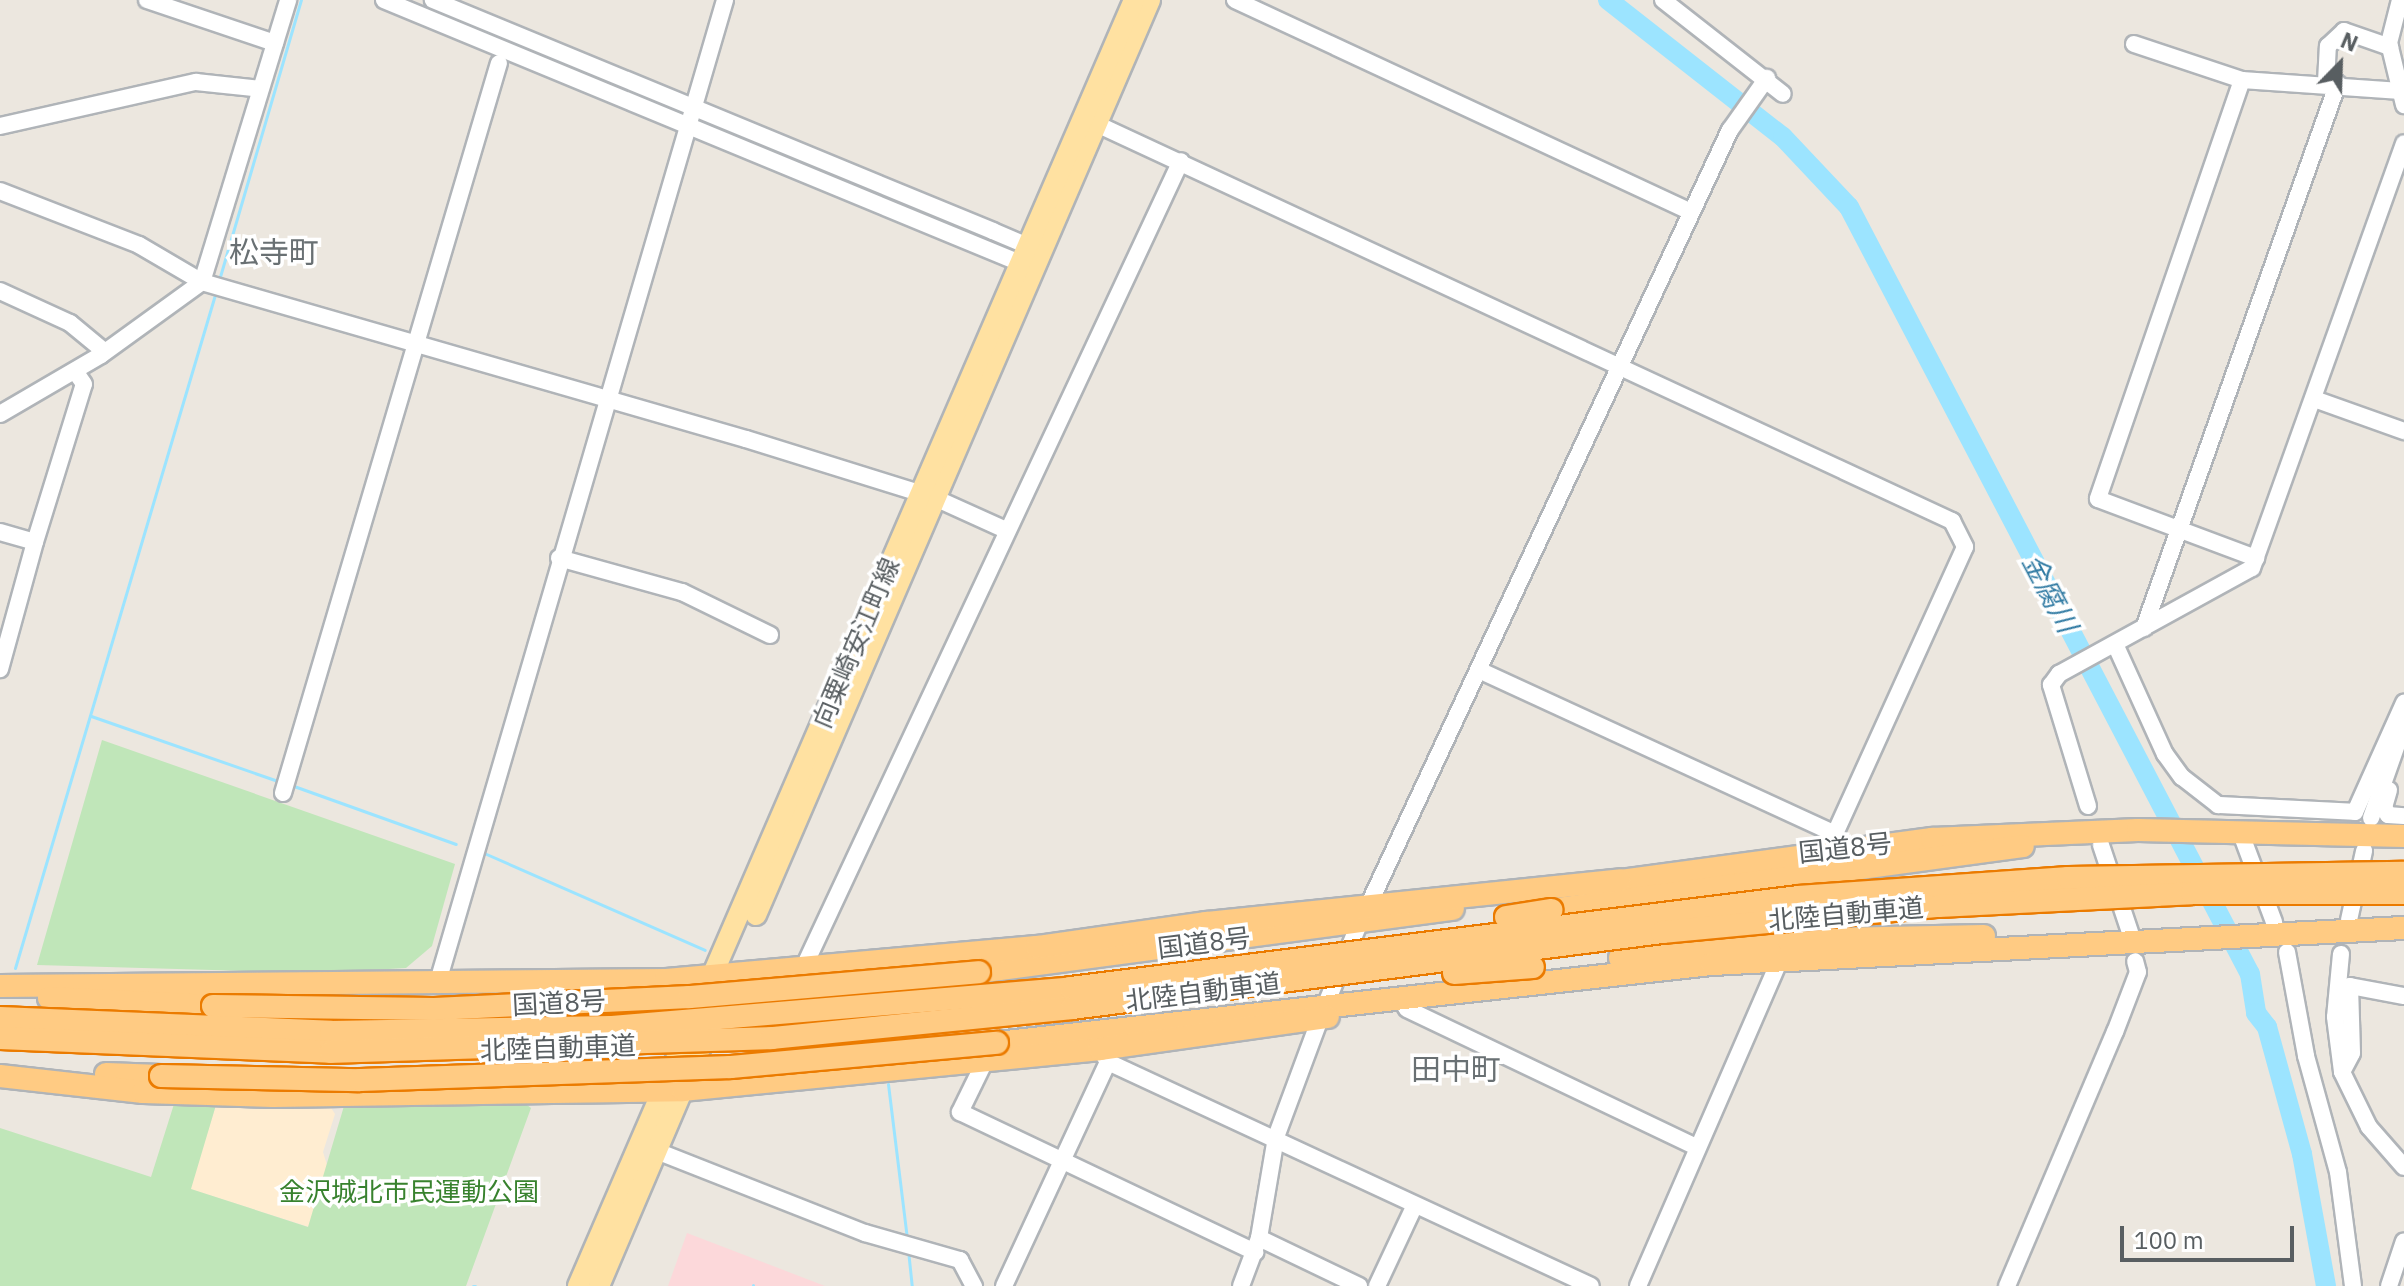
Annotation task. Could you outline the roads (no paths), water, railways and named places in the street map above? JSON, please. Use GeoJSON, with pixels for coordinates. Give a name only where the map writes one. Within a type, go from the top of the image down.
{"type":"FeatureCollection","features":[{"type":"Feature","properties":{"kind":"highway","name":"国道8号"},"geometry":{"type":"LineString","coordinates":[[0,994],[213,1006],[434,1009],[705,996],[979,972],[1364,914],[1620,880],[1837,841],[2138,830],[2404,836]]}},
{"type":"Feature","properties":{"kind":"highway"},"geometry":{"type":"LineString","coordinates":[[1221,969],[1728,884],[2004,851],[2074,833]]}},
{"type":"Feature","properties":{"kind":"highway","name":"北陸自動車道"},"geometry":{"type":"LineString","coordinates":[[0,1018],[317,1032],[611,1027],[911,1005],[1221,969],[1660,912],[1919,887],[2188,874],[2404,873]]}},
{"type":"Feature","properties":{"kind":"highway","name":"北陸自動車道"},"geometry":{"type":"LineString","coordinates":[[0,1038],[331,1052],[612,1047],[772,1038],[1161,998],[1662,932],[1939,906],[2192,893],[2404,893]]}},
{"type":"Feature","properties":{"kind":"highway"},"geometry":{"type":"LineString","coordinates":[[0,986],[437,985],[724,976],[802,971],[1364,914]]}},
{"type":"Feature","properties":{"kind":"highway"},"geometry":{"type":"LineString","coordinates":[[0,1068],[161,1076],[360,1080],[731,1067],[991,1052],[1104,1055],[1399,997],[1780,960],[2169,941],[2266,928],[2404,928]]}},
{"type":"Feature","properties":{"kind":"highway"},"geometry":{"type":"LineString","coordinates":[[1161,998],[1753,944],[1955,935],[2169,941]]}},
{"type":"Feature","properties":{"kind":"highway"},"geometry":{"type":"LineString","coordinates":[[0,1076],[143,1092],[273,1096],[683,1090],[1323,1011]]}},
{"type":"Feature","properties":{"kind":"main road","name":"向粟崎安江町線"},"geometry":{"type":"LineString","coordinates":[[1090,121],[1134,0]]}},
{"type":"Feature","properties":{"kind":"main road","name":"向粟崎安江町線"},"geometry":{"type":"LineString","coordinates":[[599,1286],[659,1152],[724,976],[1029,257],[1090,121],[1150,0]]}},
{"type":"Feature","properties":{"kind":"main road","name":"向粟崎安江町線"},"geometry":{"type":"LineString","coordinates":[[578,1286],[659,1090],[724,976]]}},
{"type":"Feature","properties":{"kind":"street"},"geometry":{"type":"LineString","coordinates":[[147,0],[275,43]]}},
{"type":"Feature","properties":{"kind":"street"},"geometry":{"type":"LineString","coordinates":[[0,414],[212,285],[261,89],[288,0]]}},
{"type":"Feature","properties":{"kind":"street"},"geometry":{"type":"LineString","coordinates":[[384,0],[1029,257]]}},
{"type":"Feature","properties":{"kind":"street"},"geometry":{"type":"LineString","coordinates":[[433,0],[693,104],[1029,257]]}},
{"type":"Feature","properties":{"kind":"street"},"geometry":{"type":"LineString","coordinates":[[437,985],[470,857],[725,0]]}},
{"type":"Feature","properties":{"kind":"street"},"geometry":{"type":"LineString","coordinates":[[1235,0],[1691,212]]}},
{"type":"Feature","properties":{"kind":"street"},"geometry":{"type":"LineString","coordinates":[[1663,0],[1783,94]]}},
{"type":"Feature","properties":{"kind":"street"},"geometry":{"type":"LineString","coordinates":[[2134,44],[2242,80],[2332,82],[2402,98],[2390,47],[2400,0]]}},
{"type":"Feature","properties":{"kind":"street"},"geometry":{"type":"LineString","coordinates":[[2144,628],[2332,82],[2328,46],[2344,31],[2390,47]]}},
{"type":"Feature","properties":{"kind":"street"},"geometry":{"type":"LineString","coordinates":[[285,787],[499,63]]}},
{"type":"Feature","properties":{"kind":"street"},"geometry":{"type":"LineString","coordinates":[[2242,80],[2098,499],[2256,558]]}},
{"type":"Feature","properties":{"kind":"street"},"geometry":{"type":"LineString","coordinates":[[1241,1286],[1257,1245],[1276,1137],[1323,1011],[1364,914],[1730,130],[1766,81]]}},
{"type":"Feature","properties":{"kind":"street"},"geometry":{"type":"LineString","coordinates":[[0,126],[196,82],[261,89]]}},
{"type":"Feature","properties":{"kind":"street"},"geometry":{"type":"LineString","coordinates":[[1090,121],[1620,364],[1952,521],[1965,547],[1837,841],[1479,670]]}},
{"type":"Feature","properties":{"kind":"street"},"geometry":{"type":"LineString","coordinates":[[2088,806],[2051,685],[2059,674],[2252,568],[2404,143]]}},
{"type":"Feature","properties":{"kind":"street"},"geometry":{"type":"LineString","coordinates":[[802,971],[1181,161]]}},
{"type":"Feature","properties":{"kind":"street"},"geometry":{"type":"LineString","coordinates":[[0,191],[139,245],[212,285],[606,399],[927,497],[1006,530]]}},
{"type":"Feature","properties":{"kind":"street"},"geometry":{"type":"LineString","coordinates":[[0,291],[70,323],[105,352]]}},
{"type":"Feature","properties":{"kind":"street"},"geometry":{"type":"LineString","coordinates":[[0,669],[84,384],[75,371]]}},
{"type":"Feature","properties":{"kind":"street"},"geometry":{"type":"LineString","coordinates":[[2314,399],[2404,431]]}},
{"type":"Feature","properties":{"kind":"street"},"geometry":{"type":"LineString","coordinates":[[0,532],[35,542]]}},
{"type":"Feature","properties":{"kind":"street"},"geometry":{"type":"LineString","coordinates":[[559,558],[682,592],[770,635]]}},
{"type":"Feature","properties":{"kind":"street"},"geometry":{"type":"LineString","coordinates":[[2112,646],[2182,777],[2207,799],[2232,810],[2355,812],[2404,703]]}},
{"type":"Feature","properties":{"kind":"street"},"geometry":{"type":"LineString","coordinates":[[2371,818],[2404,725]]}},
{"type":"Feature","properties":{"kind":"street"},"geometry":{"type":"LineString","coordinates":[[2404,747],[2384,807],[2388,815],[2404,816]]}},
{"type":"Feature","properties":{"kind":"street"},"geometry":{"type":"LineString","coordinates":[[2243,839],[2266,928]]}},
{"type":"Feature","properties":{"kind":"street"},"geometry":{"type":"LineString","coordinates":[[2101,845],[2130,932]]}},
{"type":"Feature","properties":{"kind":"street"},"geometry":{"type":"LineString","coordinates":[[2349,920],[2364,851]]}},
{"type":"Feature","properties":{"kind":"street"},"geometry":{"type":"LineString","coordinates":[[2287,952],[2338,1172],[2353,1286]]}},
{"type":"Feature","properties":{"kind":"street"},"geometry":{"type":"LineString","coordinates":[[2341,954],[2335,1017],[2342,1072],[2369,1127],[2404,1167]]}},
{"type":"Feature","properties":{"kind":"street"},"geometry":{"type":"LineString","coordinates":[[1638,1286],[1780,960]]}},
{"type":"Feature","properties":{"kind":"street"},"geometry":{"type":"LineString","coordinates":[[2007,1286],[2115,1032],[2138,972],[2135,961]]}},
{"type":"Feature","properties":{"kind":"street"},"geometry":{"type":"LineString","coordinates":[[2342,1072],[2352,1053],[2350,986],[2404,996]]}},
{"type":"Feature","properties":{"kind":"street"},"geometry":{"type":"LineString","coordinates":[[1399,997],[1407,1009],[1698,1148]]}},
{"type":"Feature","properties":{"kind":"street"},"geometry":{"type":"LineString","coordinates":[[991,1052],[960,1112],[1062,1161],[1359,1286]]}},
{"type":"Feature","properties":{"kind":"street"},"geometry":{"type":"LineString","coordinates":[[1004,1286],[1062,1161],[1104,1055],[1591,1286]]}},
{"type":"Feature","properties":{"kind":"street"},"geometry":{"type":"LineString","coordinates":[[659,1152],[907,1246],[960,1260],[974,1286]]}},
{"type":"Feature","properties":{"kind":"street"},"geometry":{"type":"LineString","coordinates":[[1377,1286],[1415,1205]]}},
{"type":"Feature","properties":{"kind":"street"},"geometry":{"type":"LineString","coordinates":[[2389,1286],[2404,1241]]}},
{"type":"Feature","properties":{"kind":"waterway"},"geometry":{"type":"LineString","coordinates":[[219,280],[301,0]]}},
{"type":"Feature","properties":{"kind":"waterway","name":"金腐川"},"geometry":{"type":"LineString","coordinates":[[1608,0],[1783,137],[1849,207],[2250,974],[2256,1013],[2267,1027],[2302,1154],[2326,1286]]}},
{"type":"Feature","properties":{"kind":"waterway"},"geometry":{"type":"LineString","coordinates":[[15,968],[216,291]]}},
{"type":"Feature","properties":{"kind":"waterway"},"geometry":{"type":"LineString","coordinates":[[91,716],[280,782]]}},
{"type":"Feature","properties":{"kind":"waterway"},"geometry":{"type":"LineString","coordinates":[[291,785],[456,844]]}},
{"type":"Feature","properties":{"kind":"waterway"},"geometry":{"type":"LineString","coordinates":[[484,853],[705,950]]}},
{"type":"Feature","properties":{"kind":"waterway"},"geometry":{"type":"LineString","coordinates":[[888,1084],[907,1238]]}},
{"type":"Feature","properties":{"kind":"waterway"},"geometry":{"type":"LineString","coordinates":[[908,1250],[912,1286]]}},
{"type":"Feature","properties":{"kind":"district","name":"松寺町"},"geometry":{"type":"Point","coordinates":[274,252]}},
{"type":"Feature","properties":{"kind":"district","name":"田中町"},"geometry":{"type":"Point","coordinates":[1456,1069]}},
{"type":"Feature","properties":{"kind":"park label","name":"金沢城北市民運動公園"},"geometry":{"type":"Point","coordinates":[409,1192]}}]}
